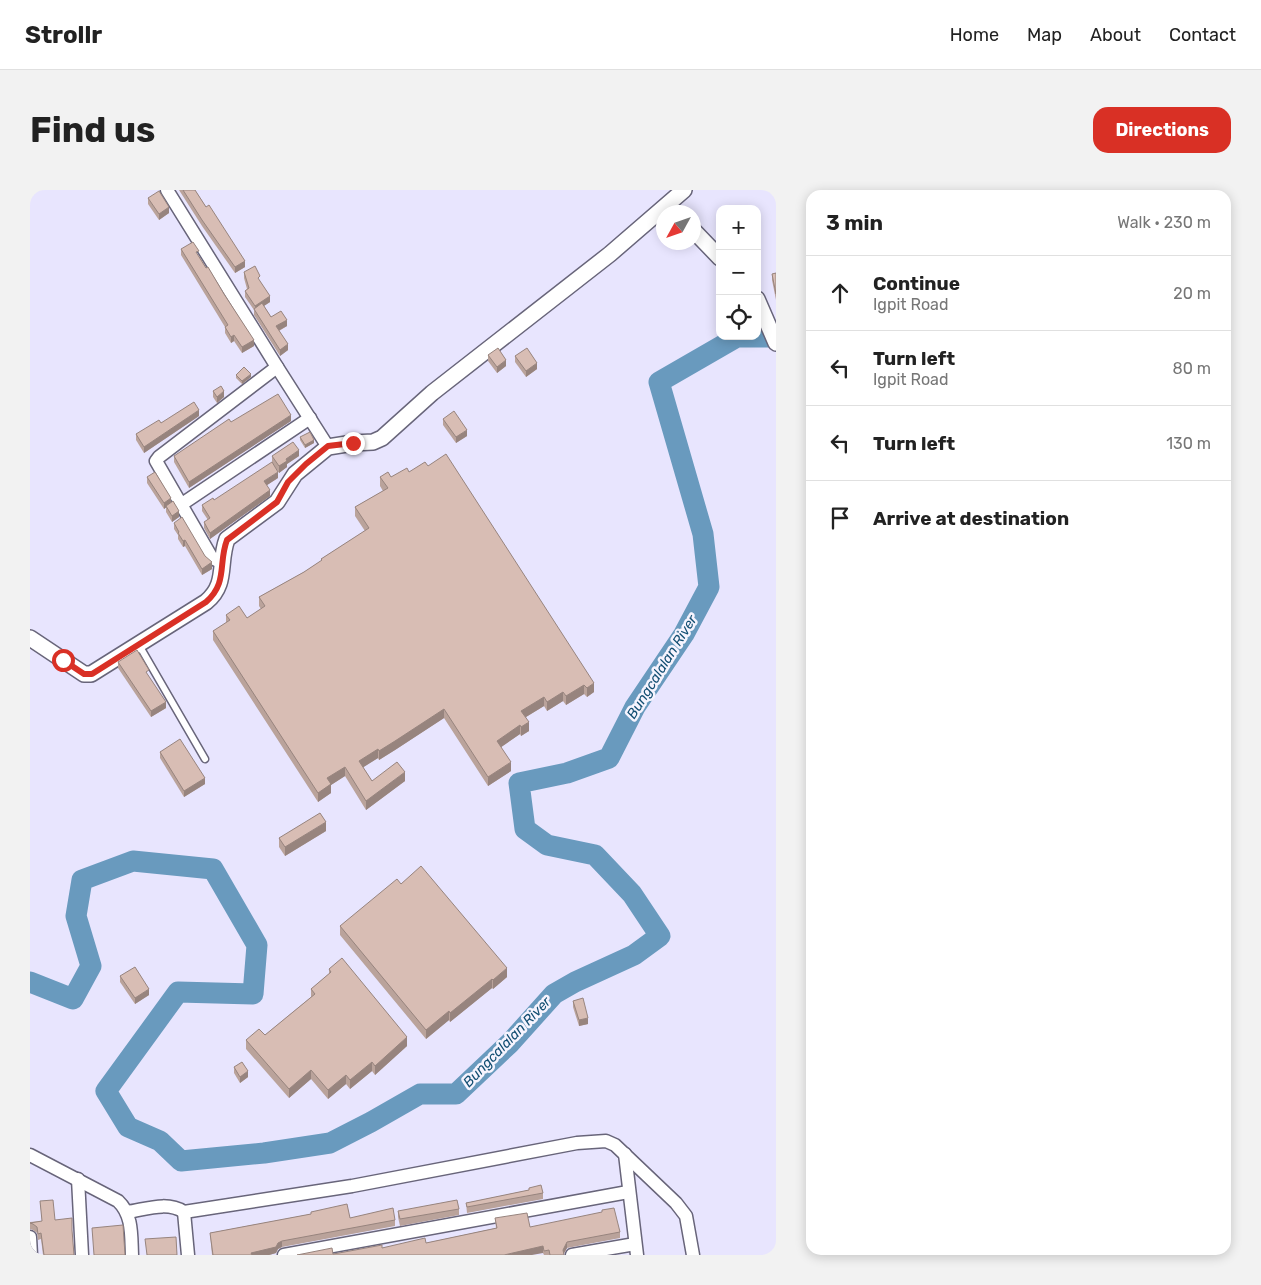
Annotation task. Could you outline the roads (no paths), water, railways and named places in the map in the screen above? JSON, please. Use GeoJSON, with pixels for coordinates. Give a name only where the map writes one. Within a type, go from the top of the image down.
{"type":"FeatureCollection","features":[{"type":"Feature","properties":{"kind":"street"},"geometry":{"type":"LineString","coordinates":[[167,190],[277,368],[328,446]]}},
{"type":"Feature","properties":{"kind":"street"},"geometry":{"type":"LineString","coordinates":[[674,205],[684,190]]}},
{"type":"Feature","properties":{"kind":"street"},"geometry":{"type":"LineString","coordinates":[[30,638],[84,674],[92,674],[206,602],[212,597],[221,579],[227,540],[277,502],[295,474],[328,446],[373,442],[382,438],[432,393],[656,220]]}},
{"type":"Feature","properties":{"kind":"street"},"geometry":{"type":"LineString","coordinates":[[701,238],[716,254]]}},
{"type":"Feature","properties":{"kind":"street"},"geometry":{"type":"LineString","coordinates":[[761,309],[775,342]]}},
{"type":"Feature","properties":{"kind":"street"},"geometry":{"type":"LineString","coordinates":[[222,564],[212,558],[156,461],[277,368]]}},
{"type":"Feature","properties":{"kind":"street"},"geometry":{"type":"LineString","coordinates":[[182,504],[310,418]]}},
{"type":"Feature","properties":{"kind":"street"},"geometry":{"type":"LineString","coordinates":[[128,1215],[167,1206],[176,1207],[184,1212],[352,1186],[577,1143],[606,1141],[615,1145],[664,1190],[686,1216],[693,1255]]}},
{"type":"Feature","properties":{"kind":"street"},"geometry":{"type":"LineString","coordinates":[[30,1154],[118,1201],[128,1215],[132,1255]]}},
{"type":"Feature","properties":{"kind":"street"},"geometry":{"type":"LineString","coordinates":[[572,1255],[636,1249],[625,1154]]}},
{"type":"Feature","properties":{"kind":"street"},"geometry":{"type":"LineString","coordinates":[[78,1179],[82,1255]]}},
{"type":"Feature","properties":{"kind":"street"},"geometry":{"type":"LineString","coordinates":[[284,1255],[628,1192]]}},
{"type":"Feature","properties":{"kind":"street"},"geometry":{"type":"LineString","coordinates":[[184,1212],[188,1255]]}},
{"type":"Feature","properties":{"kind":"street"},"geometry":{"type":"LineString","coordinates":[[30,1237],[31,1255]]}},
{"type":"Feature","properties":{"kind":"lane"},"geometry":{"type":"LineString","coordinates":[[139,645],[205,759]]}},
{"type":"Feature","properties":{"kind":"waterway","name":"Bungcalalan River"},"geometry":{"type":"LineString","coordinates":[[30,982],[73,999],[91,966],[76,916],[82,880],[133,861],[213,869],[257,945],[253,994],[178,992],[106,1091],[128,1127],[160,1141],[181,1161],[264,1153],[330,1143],[420,1094],[456,1094],[510,1043],[554,994],[575,982],[634,955],[660,936],[632,894],[595,855],[547,845],[525,829],[519,783],[567,773],[609,758],[635,707],[684,634],[709,587],[703,534],[659,382],[737,337],[776,337]]}}]}
